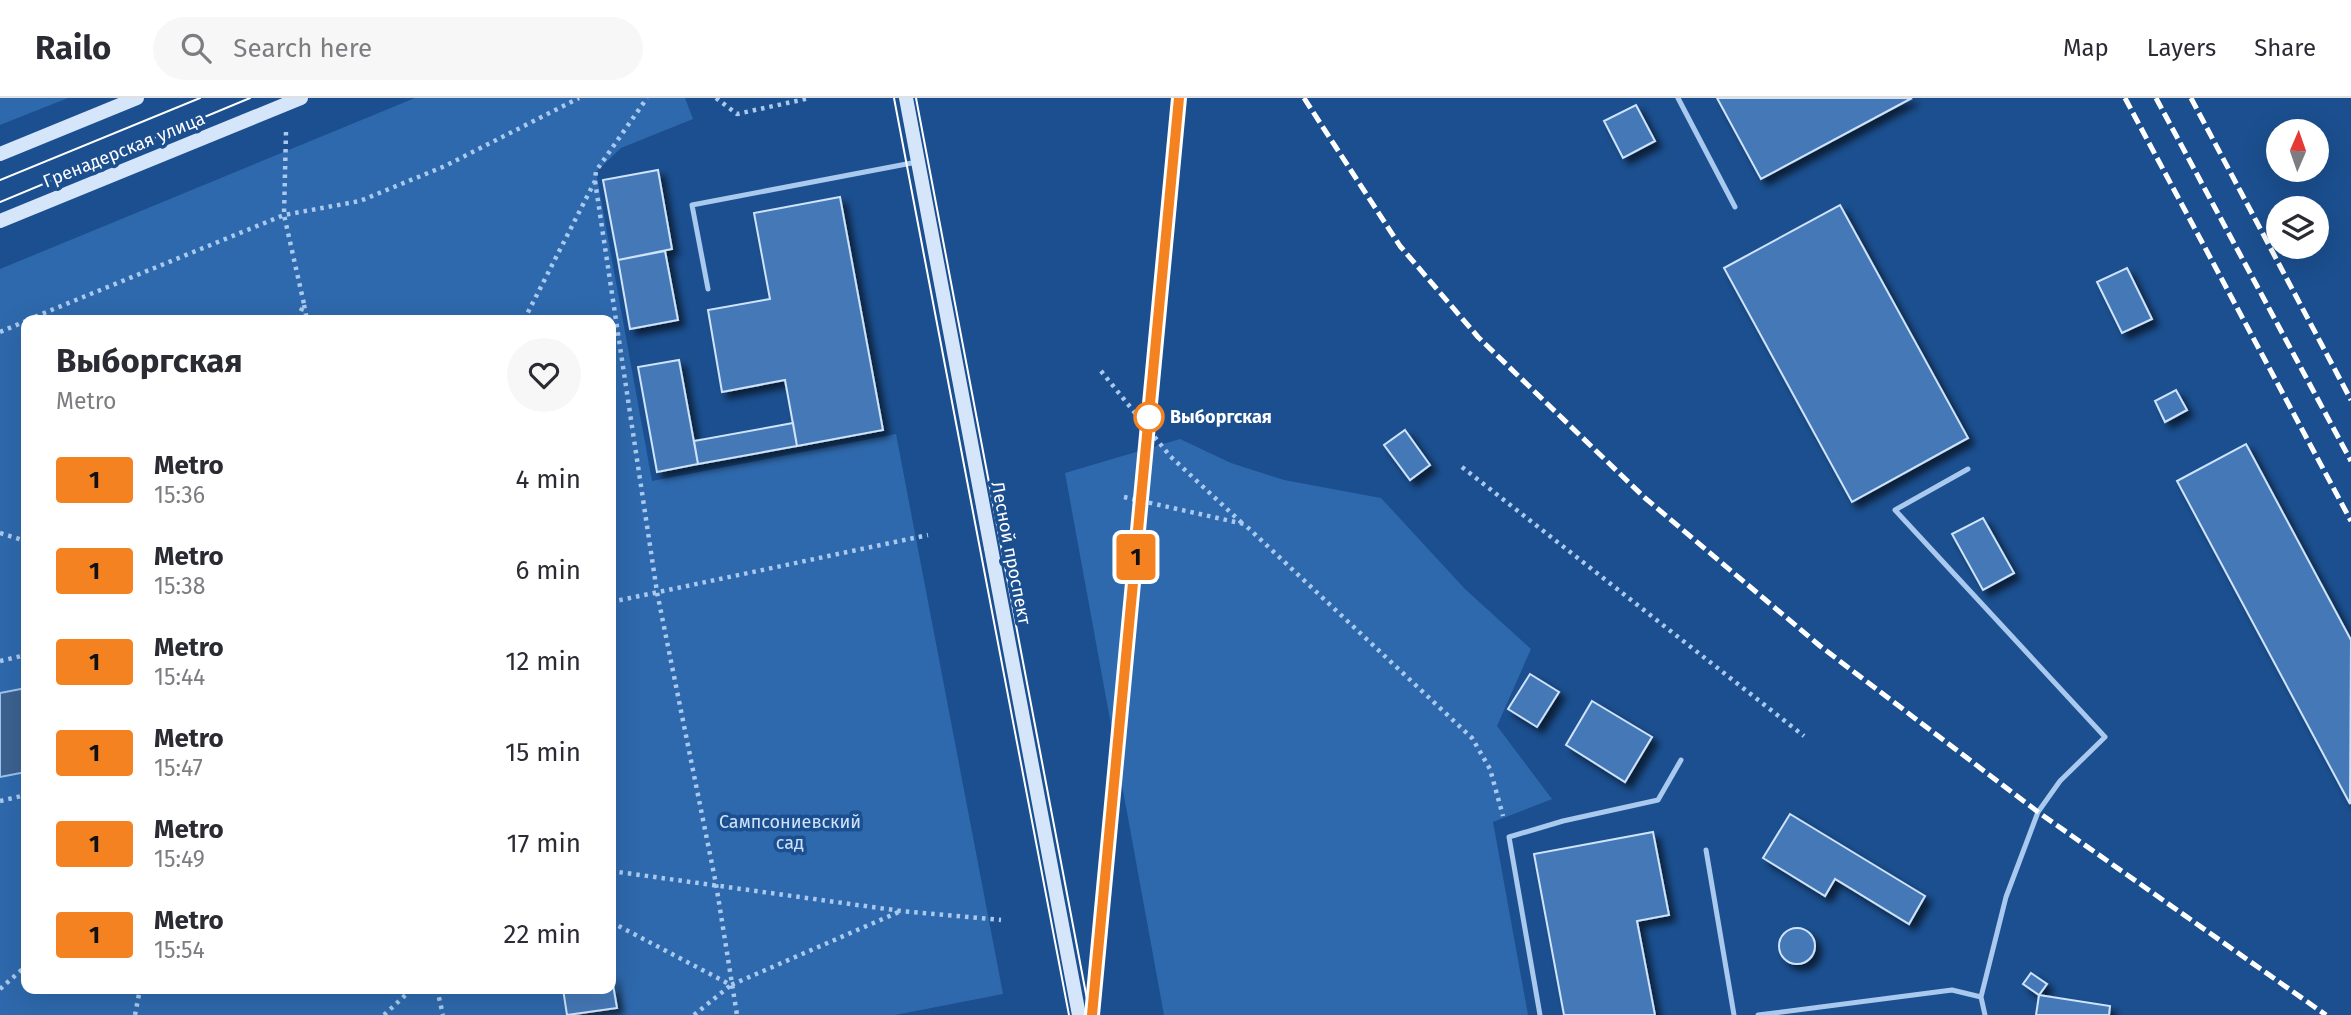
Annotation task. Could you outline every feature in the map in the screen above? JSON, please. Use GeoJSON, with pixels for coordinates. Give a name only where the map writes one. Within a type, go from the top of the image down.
{"type":"FeatureCollection","features":[{"type":"Feature","properties":{"kind":"main road"},"geometry":{"type":"LineString","coordinates":[[0,154],[137,98]]}},
{"type":"Feature","properties":{"kind":"main road","name":"Гренадерская улица"},"geometry":{"type":"LineString","coordinates":[[0,222],[301,98]]}},
{"type":"Feature","properties":{"kind":"main road","name":"Лесной проспект"},"geometry":{"type":"LineString","coordinates":[[906,98],[1079,1015]]}},
{"type":"Feature","properties":{"kind":"lane"},"geometry":{"type":"LineString","coordinates":[[1678,98],[1735,207]]}},
{"type":"Feature","properties":{"kind":"lane"},"geometry":{"type":"LineString","coordinates":[[708,289],[692,205],[917,162]]}},
{"type":"Feature","properties":{"kind":"lane"},"geometry":{"type":"LineString","coordinates":[[1968,469],[1895,510],[2105,737],[2060,781],[2038,811],[2006,897],[1981,998],[1985,1015]]}},
{"type":"Feature","properties":{"kind":"lane"},"geometry":{"type":"LineString","coordinates":[[1541,1015],[1509,837],[1563,821],[1658,800],[1681,760]]}},
{"type":"Feature","properties":{"kind":"lane"},"geometry":{"type":"LineString","coordinates":[[1706,850],[1734,1015]]}},
{"type":"Feature","properties":{"kind":"lane"},"geometry":{"type":"LineString","coordinates":[[1758,1015],[1952,990],[1981,998]]}},
{"type":"Feature","properties":{"kind":"path"},"geometry":{"type":"LineString","coordinates":[[39,315],[284,215],[360,201],[445,166],[579,98]]}},
{"type":"Feature","properties":{"kind":"path"},"geometry":{"type":"LineString","coordinates":[[615,315],[595,181],[596,171],[647,98]]}},
{"type":"Feature","properties":{"kind":"path"},"geometry":{"type":"LineString","coordinates":[[716,98],[737,114],[810,98]]}},
{"type":"Feature","properties":{"kind":"path"},"geometry":{"type":"LineString","coordinates":[[285,136],[284,215],[306,315]]}},
{"type":"Feature","properties":{"kind":"path"},"geometry":{"type":"LineString","coordinates":[[527,315],[595,181]]}},
{"type":"Feature","properties":{"kind":"path"},"geometry":{"type":"LineString","coordinates":[[299,315],[304,304]]}},
{"type":"Feature","properties":{"kind":"path"},"geometry":{"type":"LineString","coordinates":[[616,320],[657,592],[716,884],[737,1015]]}},
{"type":"Feature","properties":{"kind":"path"},"geometry":{"type":"LineString","coordinates":[[0,332],[21,323]]}},
{"type":"Feature","properties":{"kind":"path"},"geometry":{"type":"LineString","coordinates":[[1101,371],[1170,456],[1472,738],[1490,769],[1509,837]]}},
{"type":"Feature","properties":{"kind":"path"},"geometry":{"type":"LineString","coordinates":[[1462,467],[1804,736]]}},
{"type":"Feature","properties":{"kind":"path"},"geometry":{"type":"LineString","coordinates":[[1124,497],[1244,524]]}},
{"type":"Feature","properties":{"kind":"path"},"geometry":{"type":"LineString","coordinates":[[0,533],[21,539]]}},
{"type":"Feature","properties":{"kind":"path"},"geometry":{"type":"LineString","coordinates":[[616,601],[928,535]]}},
{"type":"Feature","properties":{"kind":"path"},"geometry":{"type":"LineString","coordinates":[[0,661],[21,656]]}},
{"type":"Feature","properties":{"kind":"path"},"geometry":{"type":"LineString","coordinates":[[0,801],[21,796]]}},
{"type":"Feature","properties":{"kind":"path"},"geometry":{"type":"LineString","coordinates":[[616,872],[901,911],[1001,920]]}},
{"type":"Feature","properties":{"kind":"path"},"geometry":{"type":"LineString","coordinates":[[694,1015],[731,985],[901,911]]}},
{"type":"Feature","properties":{"kind":"path"},"geometry":{"type":"LineString","coordinates":[[616,925],[731,985]]}},
{"type":"Feature","properties":{"kind":"path"},"geometry":{"type":"LineString","coordinates":[[0,989],[21,970]]}},
{"type":"Feature","properties":{"kind":"path"},"geometry":{"type":"LineString","coordinates":[[135,1015],[139,994]]}},
{"type":"Feature","properties":{"kind":"path"},"geometry":{"type":"LineString","coordinates":[[384,1015],[407,994]]}},
{"type":"Feature","properties":{"kind":"path"},"geometry":{"type":"LineString","coordinates":[[438,994],[443,1015]]}},
{"type":"Feature","properties":{"kind":"green space"},"geometry":{"type":"Polygon","coordinates":[[[0,98],[68,98],[0,125],[0,98]]]}},
{"type":"Feature","properties":{"kind":"green space","name":"Сампсониевский сад"},"geometry":{"type":"Polygon","coordinates":[[[415,98],[685,98],[693,119],[621,148],[596,172],[652,481],[896,434],[1003,994],[895,1015],[0,1015],[0,269],[415,98]]]}},
{"type":"Feature","properties":{"kind":"green space"},"geometry":{"type":"Polygon","coordinates":[[[1180,439],[1231,463],[1284,480],[1381,498],[1465,589],[1531,649],[1497,726],[1552,799],[1493,822],[1528,1015],[1164,1015],[1065,473],[1180,439]]]}},
{"type":"Feature","properties":{"kind":"shaded area"},"geometry":{"type":"Polygon","coordinates":[[[21,689],[21,773],[0,777],[0,693],[21,689]]]}},
{"type":"Feature","properties":{"kind":"building"},"geometry":{"type":"Polygon","coordinates":[[[1717,98],[1912,98],[1761,179],[1717,98]]]}},
{"type":"Feature","properties":{"kind":"building"},"geometry":{"type":"Polygon","coordinates":[[[1636,105],[1655,141],[1623,158],[1604,121],[1636,105]]]}},
{"type":"Feature","properties":{"kind":"building"},"geometry":{"type":"Polygon","coordinates":[[[658,170],[672,249],[618,260],[603,180],[658,170]]]}},
{"type":"Feature","properties":{"kind":"building"},"geometry":{"type":"Polygon","coordinates":[[[840,197],[883,430],[797,446],[785,380],[722,392],[708,310],[770,299],[754,213],[840,197]]]}},
{"type":"Feature","properties":{"kind":"building"},"geometry":{"type":"Polygon","coordinates":[[[1840,205],[1968,438],[1852,502],[1724,268],[1840,205]]]}},
{"type":"Feature","properties":{"kind":"building"},"geometry":{"type":"Polygon","coordinates":[[[665,251],[678,320],[630,329],[618,260],[665,251]]]}},
{"type":"Feature","properties":{"kind":"building"},"geometry":{"type":"Polygon","coordinates":[[[2127,268],[2152,319],[2122,333],[2097,282],[2127,268]]]}},
{"type":"Feature","properties":{"kind":"building"},"geometry":{"type":"Polygon","coordinates":[[[679,360],[698,464],[657,472],[638,367],[679,360]]]}},
{"type":"Feature","properties":{"kind":"building"},"geometry":{"type":"Polygon","coordinates":[[[2176,390],[2187,410],[2165,422],[2155,401],[2176,390]]]}},
{"type":"Feature","properties":{"kind":"building"},"geometry":{"type":"Polygon","coordinates":[[[793,423],[797,446],[698,464],[694,441],[793,423]]]}},
{"type":"Feature","properties":{"kind":"building"},"geometry":{"type":"Polygon","coordinates":[[[1405,430],[1430,465],[1410,480],[1384,445],[1405,430]]]}},
{"type":"Feature","properties":{"kind":"building"},"geometry":{"type":"Polygon","coordinates":[[[2246,444],[2351,640],[2350,804],[2177,481],[2246,444]]]}},
{"type":"Feature","properties":{"kind":"building"},"geometry":{"type":"Polygon","coordinates":[[[1983,518],[2014,573],[1983,590],[1952,534],[1983,518]]]}},
{"type":"Feature","properties":{"kind":"building"},"geometry":{"type":"Polygon","coordinates":[[[1530,674],[1559,692],[1537,727],[1508,709],[1530,674]]]}},
{"type":"Feature","properties":{"kind":"building"},"geometry":{"type":"Polygon","coordinates":[[[1592,701],[1652,737],[1625,782],[1566,745],[1592,701]]]}},
{"type":"Feature","properties":{"kind":"building"},"geometry":{"type":"Polygon","coordinates":[[[1790,814],[1925,896],[1909,924],[1835,879],[1825,896],[1763,858],[1790,814]]]}},
{"type":"Feature","properties":{"kind":"building"},"geometry":{"type":"Polygon","coordinates":[[[1653,832],[1669,915],[1637,921],[1655,1015],[1564,1015],[1534,854],[1653,832]]]}},
{"type":"Feature","properties":{"kind":"building"},"geometry":{"type":"Polygon","coordinates":[[[1797,928],[1809,934],[1815,946],[1809,958],[1797,964],[1785,958],[1779,946],[1785,934],[1797,928]]]}},
{"type":"Feature","properties":{"kind":"building"},"geometry":{"type":"Polygon","coordinates":[[[2031,973],[2047,984],[2039,995],[2023,984],[2031,973]]]}},
{"type":"Feature","properties":{"kind":"building"},"geometry":{"type":"Polygon","coordinates":[[[564,994],[615,994],[617,1008],[567,1015],[564,994]]]}},
{"type":"Feature","properties":{"kind":"building"},"geometry":{"type":"Polygon","coordinates":[[[2039,995],[2110,1006],[2109,1015],[2036,1015],[2039,995]]]}},
{"type":"Feature","properties":{"kind":"tram line"},"geometry":{"type":"LineString","coordinates":[[0,180],[200,98]]}},
{"type":"Feature","properties":{"kind":"tram line"},"geometry":{"type":"LineString","coordinates":[[0,202],[250,98]]}},
{"type":"Feature","properties":{"kind":"tram line"},"geometry":{"type":"LineString","coordinates":[[894,98],[1069,1015]]}},
{"type":"Feature","properties":{"kind":"tram line"},"geometry":{"type":"LineString","coordinates":[[916,98],[1090,1015]]}},
{"type":"Feature","properties":{"kind":"railway"},"geometry":{"type":"LineString","coordinates":[[1304,98],[1400,246],[1478,337],[1645,498],[1820,646],[2038,812],[2326,1015]]}},
{"type":"Feature","properties":{"kind":"railway"},"geometry":{"type":"LineString","coordinates":[[2125,98],[2351,521]]}},
{"type":"Feature","properties":{"kind":"railway"},"geometry":{"type":"LineString","coordinates":[[2156,98],[2351,461]]}},
{"type":"Feature","properties":{"kind":"railway"},"geometry":{"type":"LineString","coordinates":[[2191,98],[2351,400]]}},
{"type":"Feature","properties":{"kind":"metro line","name":"1"},"geometry":{"type":"LineString","coordinates":[[1092,1015],[1179,98]]}},
{"type":"Feature","properties":{"kind":"place","name":"Выборгская"},"geometry":{"type":"Point","coordinates":[1149,417]}}]}
